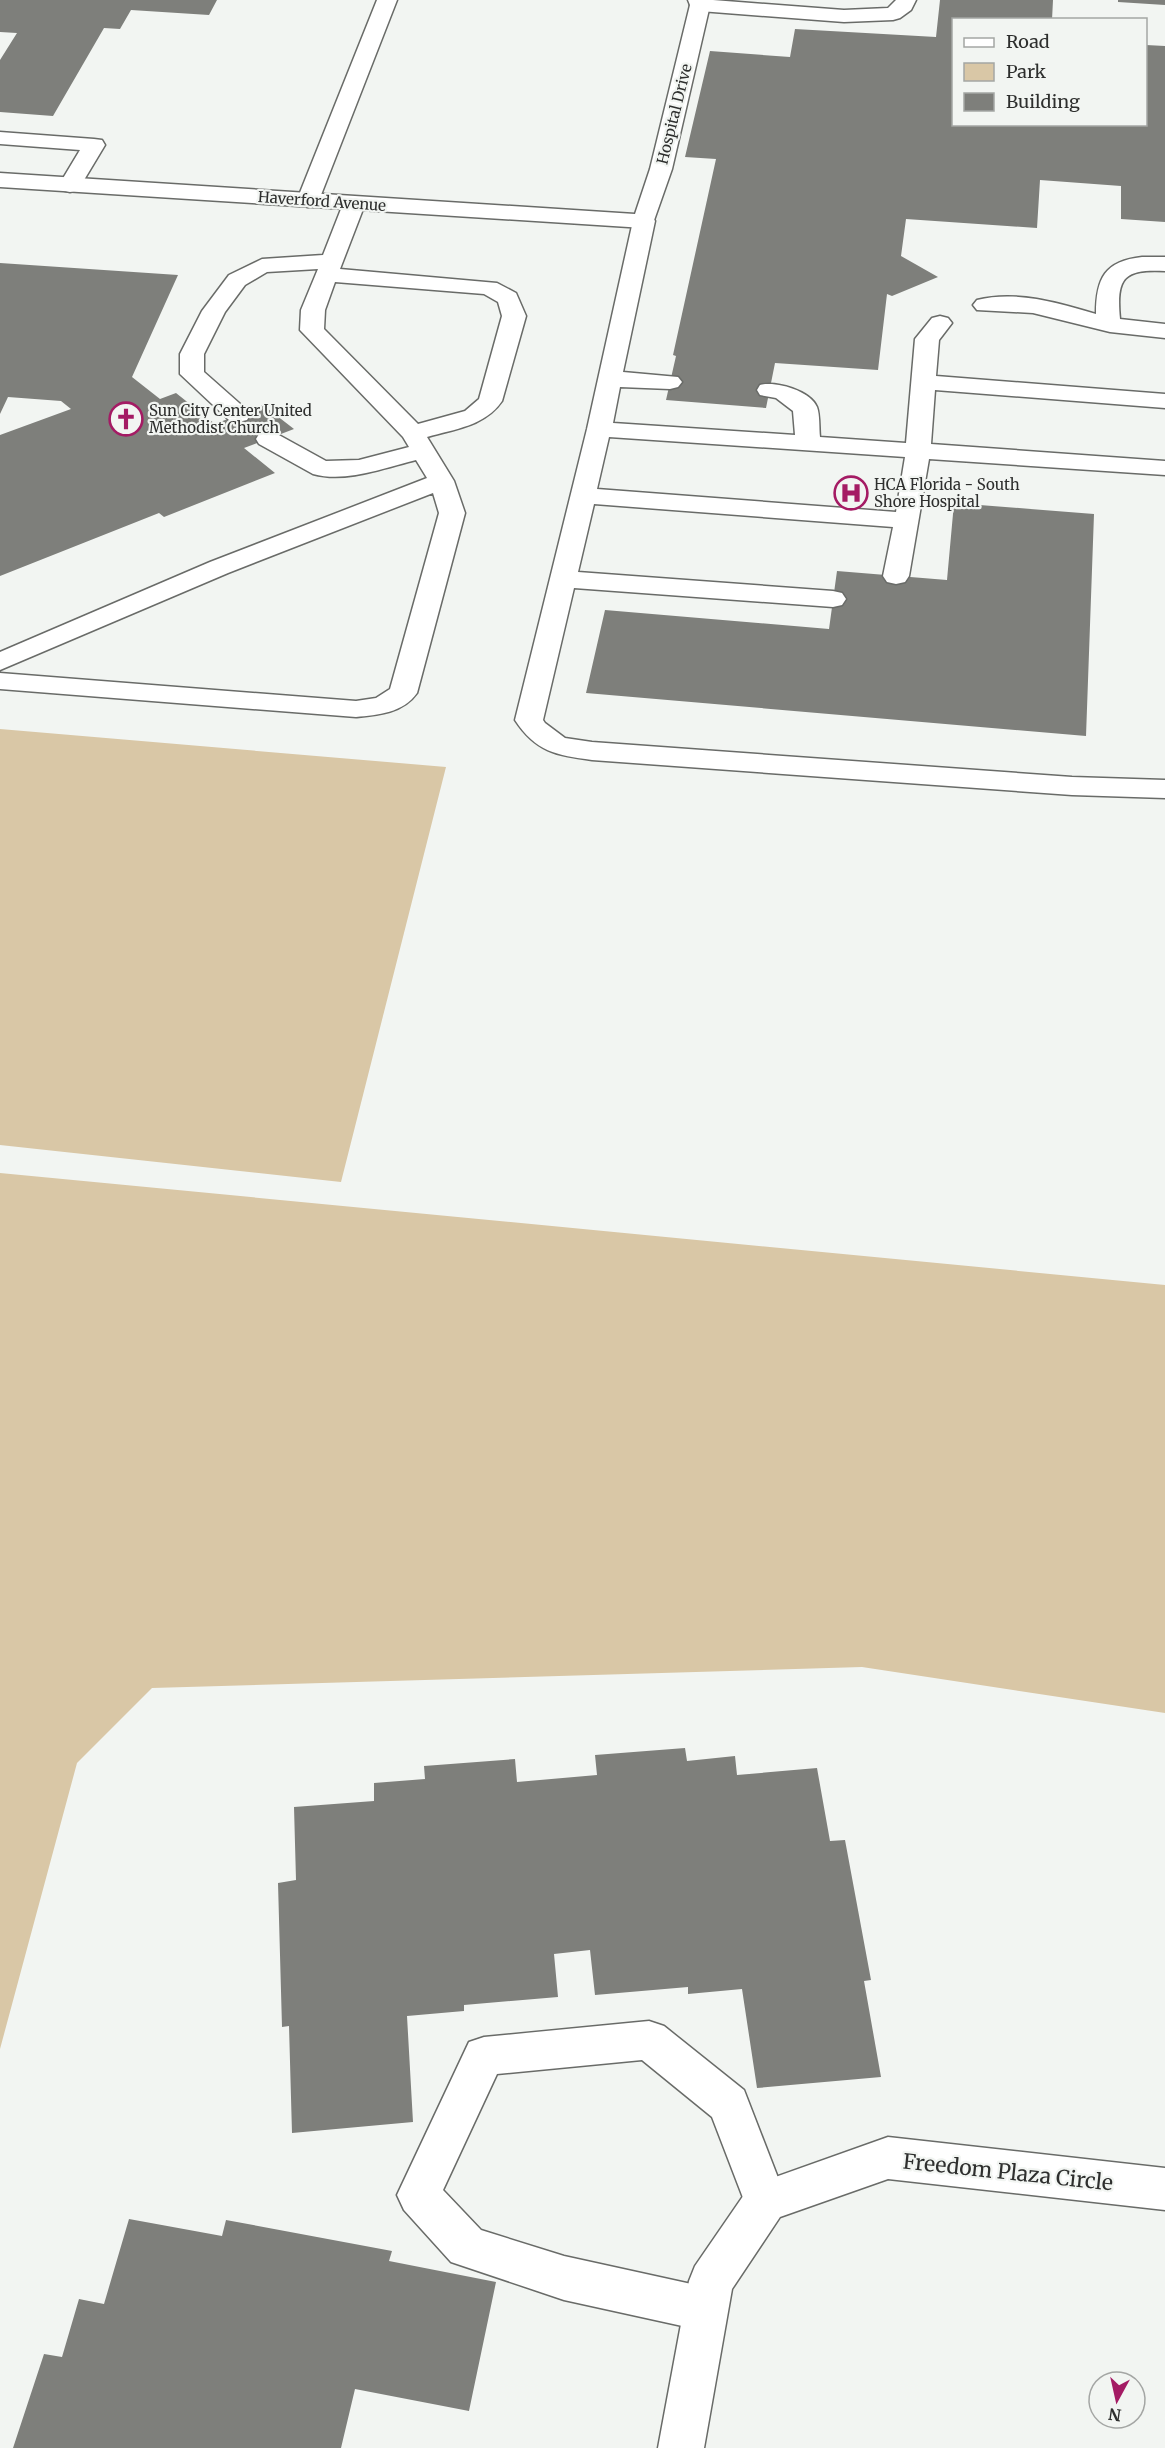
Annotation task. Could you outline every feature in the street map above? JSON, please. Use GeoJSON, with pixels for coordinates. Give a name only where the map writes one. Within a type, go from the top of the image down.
{"type":"FeatureCollection","features":[{"type":"Feature","properties":{"kind":"street"},"geometry":{"type":"LineString","coordinates":[[309,200],[387,0]]}},
{"type":"Feature","properties":{"kind":"street"},"geometry":{"type":"LineString","coordinates":[[702,2],[844,16],[893,14],[904,6],[906,0]]}},
{"type":"Feature","properties":{"kind":"street","name":"Hospital Drive"},"geometry":{"type":"LineString","coordinates":[[702,2],[660,170],[644,221],[599,429],[529,720],[538,735],[558,746],[592,751],[1072,786],[1165,789]]}},
{"type":"Feature","properties":{"kind":"street"},"geometry":{"type":"LineString","coordinates":[[0,138],[94,145],[70,184]]}},
{"type":"Feature","properties":{"kind":"street","name":"Haverford Avenue"},"geometry":{"type":"LineString","coordinates":[[0,180],[644,221]]}},
{"type":"Feature","properties":{"kind":"street"},"geometry":{"type":"LineString","coordinates":[[0,681],[356,709],[383,706],[403,693],[452,513],[441,481],[418,442],[312,330],[313,310],[354,204]]}},
{"type":"Feature","properties":{"kind":"street"},"geometry":{"type":"LineString","coordinates":[[1110,326],[1108,320],[1109,286],[1115,274],[1126,265],[1165,264]]}},
{"type":"Feature","properties":{"kind":"street"},"geometry":{"type":"LineString","coordinates":[[238,415],[192,374],[192,354],[214,311],[237,280],[262,266],[330,268],[489,288],[508,298],[514,316],[490,401],[474,416],[358,467],[322,469],[268,439]]}},
{"type":"Feature","properties":{"kind":"street"},"geometry":{"type":"LineString","coordinates":[[985,305],[1009,303],[1049,307],[1110,326],[1165,332]]}},
{"type":"Feature","properties":{"kind":"street"},"geometry":{"type":"LineString","coordinates":[[896,576],[918,451],[927,339],[940,323]]}},
{"type":"Feature","properties":{"kind":"street"},"geometry":{"type":"LineString","coordinates":[[610,379],[670,382]]}},
{"type":"Feature","properties":{"kind":"street"},"geometry":{"type":"LineString","coordinates":[[924,382],[1165,401]]}},
{"type":"Feature","properties":{"kind":"street"},"geometry":{"type":"LineString","coordinates":[[769,390],[783,392],[805,408],[808,444]]}},
{"type":"Feature","properties":{"kind":"street"},"geometry":{"type":"LineString","coordinates":[[599,429],[1165,468]]}},
{"type":"Feature","properties":{"kind":"street"},"geometry":{"type":"LineString","coordinates":[[0,662],[66,632],[316,528],[441,481]]}},
{"type":"Feature","properties":{"kind":"street"},"geometry":{"type":"LineString","coordinates":[[583,496],[907,520]]}},
{"type":"Feature","properties":{"kind":"street"},"geometry":{"type":"LineString","coordinates":[[563,579],[833,599]]}},
{"type":"Feature","properties":{"kind":"street"},"geometry":{"type":"LineString","coordinates":[[681,2448],[711,2282],[765,2201],[729,2104],[649,2040],[484,2056],[420,2195],[467,2247],[564,2277],[705,2309]]}},
{"type":"Feature","properties":{"kind":"street","name":"Freedom Plaza Circle"},"geometry":{"type":"LineString","coordinates":[[765,2201],[888,2158],[1165,2189]]}},
{"type":"Feature","properties":{"kind":"green space"},"geometry":{"type":"Polygon","coordinates":[[[0,729],[446,767],[341,1182],[0,1145],[0,729]]]}},
{"type":"Feature","properties":{"kind":"green space"},"geometry":{"type":"Polygon","coordinates":[[[0,1173],[1165,1285],[1165,1713],[862,1667],[152,1688],[77,1763],[0,2049],[0,1173]]]}},
{"type":"Feature","properties":{"kind":"building"},"geometry":{"type":"Polygon","coordinates":[[[0,0],[217,0],[209,15],[131,10],[120,29],[104,28],[53,116],[0,112],[0,60],[17,33],[0,32],[0,0]]]}},
{"type":"Feature","properties":{"kind":"building"},"geometry":{"type":"Polygon","coordinates":[[[940,0],[1053,0],[1052,18],[952,18],[952,126],[1147,126],[1147,45],[1165,46],[1165,222],[1121,219],[1121,186],[1040,180],[1037,228],[906,219],[901,256],[938,277],[892,296],[887,294],[878,370],[775,363],[766,408],[666,400],[676,356],[673,355],[716,159],[685,157],[710,51],[790,57],[795,29],[936,37],[940,0]]]}},
{"type":"Feature","properties":{"kind":"building"},"geometry":{"type":"Polygon","coordinates":[[[1118,0],[1165,0],[1165,5],[1118,2],[1118,0]]]}},
{"type":"Feature","properties":{"kind":"building","name":"Sun City Center United Methodist Church"},"geometry":{"type":"Polygon","coordinates":[[[0,263],[178,275],[132,377],[160,399],[176,393],[215,424],[263,405],[294,429],[244,448],[275,473],[164,517],[159,513],[0,576],[0,435],[71,409],[61,401],[8,397],[0,414],[0,263]]]}},
{"type":"Feature","properties":{"kind":"building"},"geometry":{"type":"Polygon","coordinates":[[[954,503],[1094,514],[1086,736],[586,693],[605,610],[829,629],[837,571],[947,580],[954,503]]]}},
{"type":"Feature","properties":{"kind":"building"},"geometry":{"type":"Polygon","coordinates":[[[685,1748],[687,1761],[735,1756],[737,1775],[817,1768],[830,1841],[845,1840],[871,1980],[864,1981],[881,2077],[757,2088],[742,1989],[688,1994],[688,1987],[595,1995],[590,1950],[554,1954],[558,1997],[464,2005],[464,2011],[407,2016],[413,2122],[292,2133],[289,2026],[282,2027],[278,1883],[296,1880],[294,1807],[374,1801],[374,1783],[425,1779],[424,1766],[515,1759],[517,1782],[597,1775],[595,1755],[685,1748]]]}},
{"type":"Feature","properties":{"kind":"building"},"geometry":{"type":"Polygon","coordinates":[[[129,2219],[222,2236],[226,2220],[392,2251],[389,2261],[496,2282],[469,2411],[355,2389],[341,2448],[13,2448],[44,2354],[62,2357],[79,2299],[104,2304],[129,2219]]]}},
{"type":"Feature","properties":{"kind":"place","name":"Sun City Center United Methodist Church"},"geometry":{"type":"Point","coordinates":[126,419]}},
{"type":"Feature","properties":{"kind":"place","name":"HCA Florida - South Shore Hospital"},"geometry":{"type":"Point","coordinates":[851,493]}}]}
